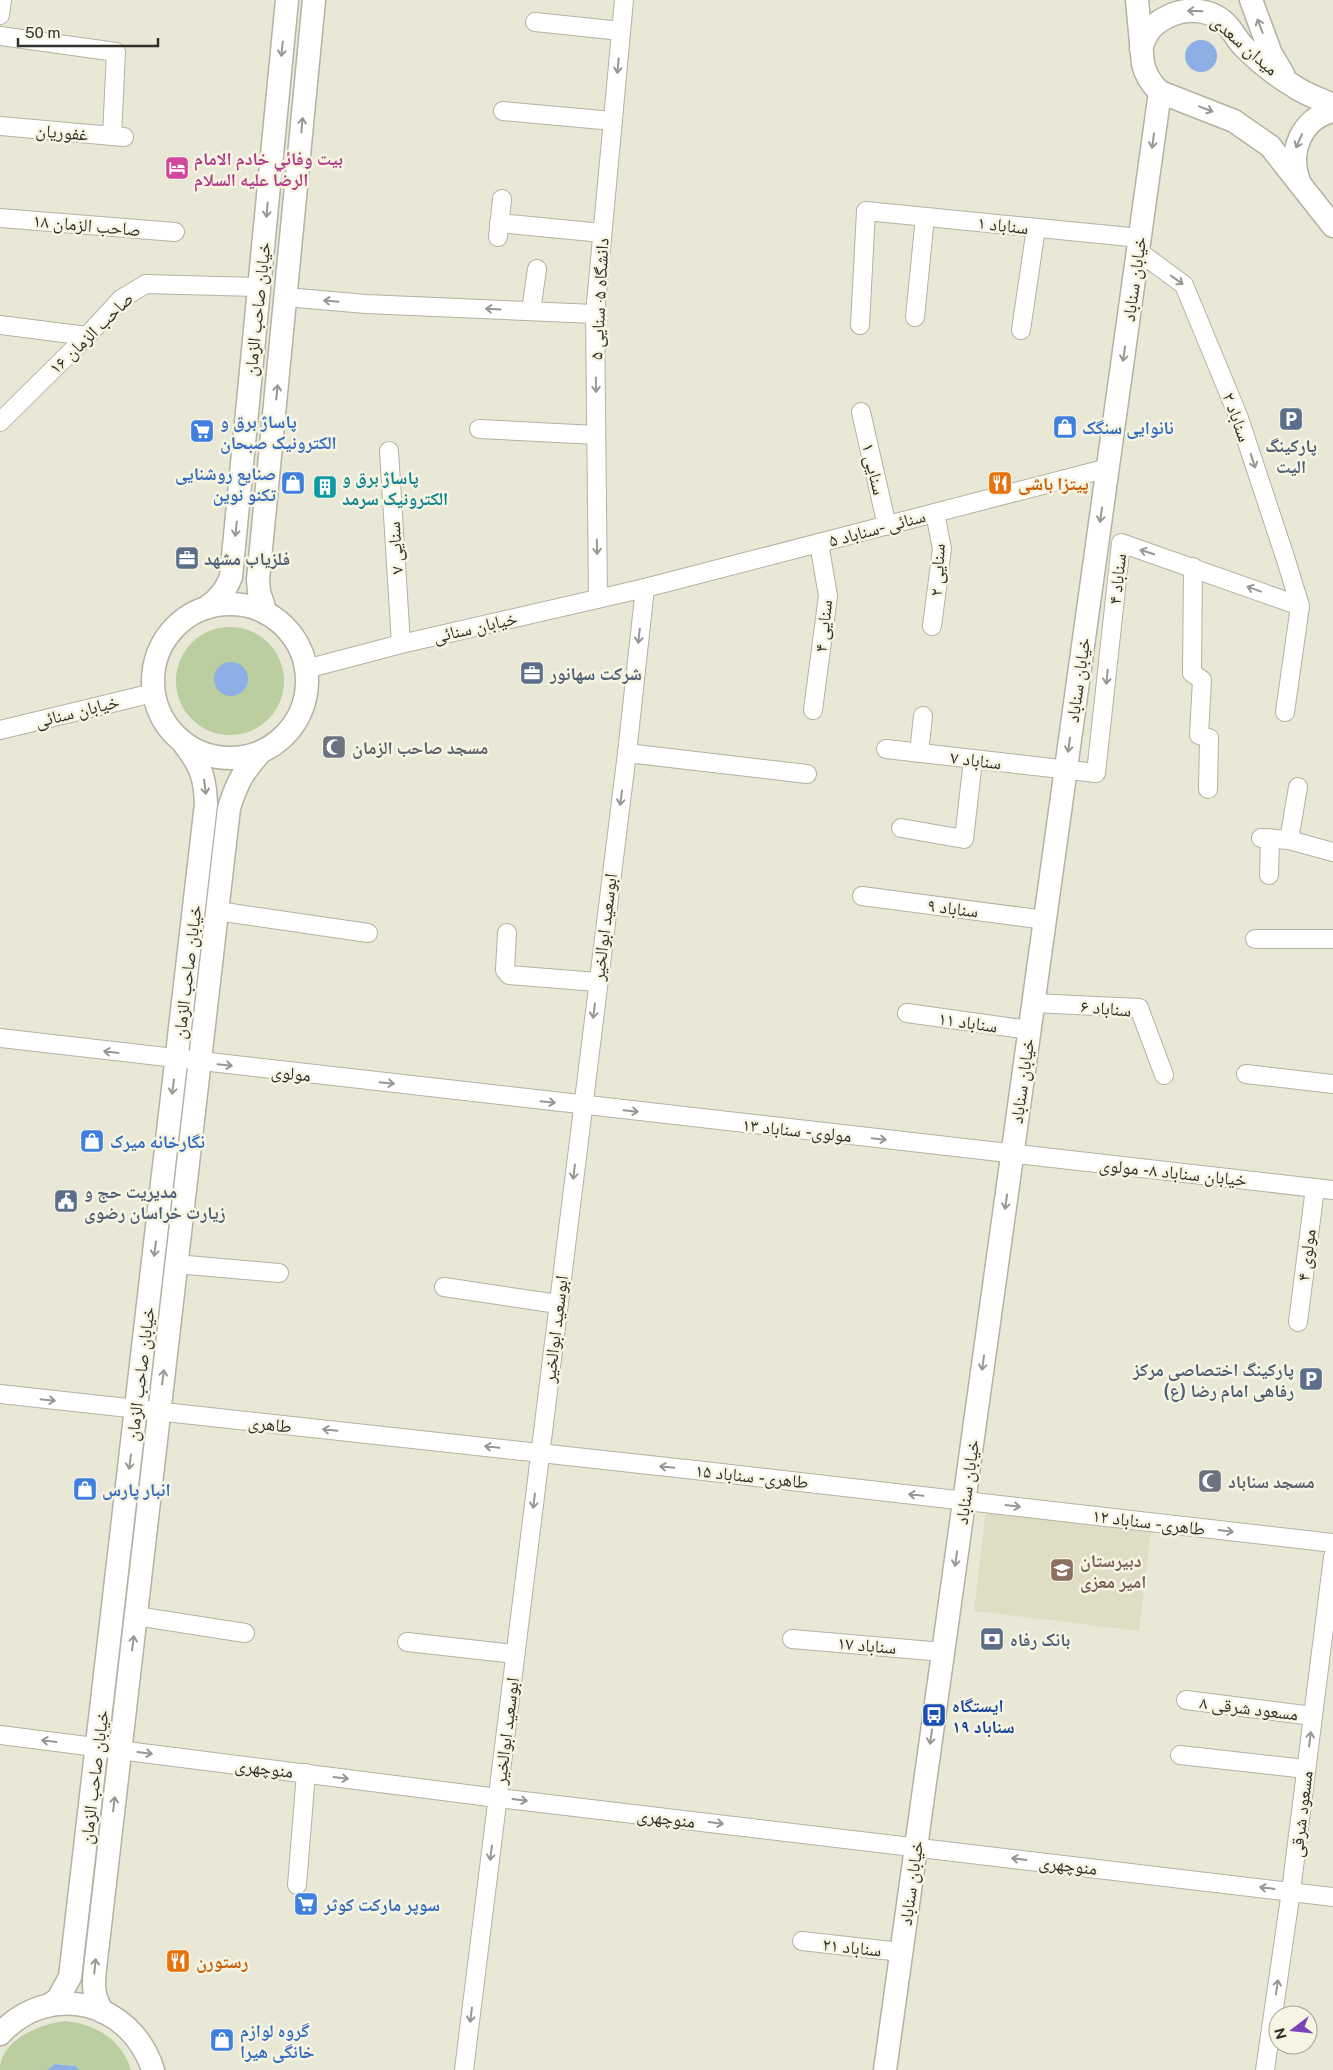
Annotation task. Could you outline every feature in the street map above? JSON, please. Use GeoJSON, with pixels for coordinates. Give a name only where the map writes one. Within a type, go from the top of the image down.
{"type":"FeatureCollection","features":[{"type":"Feature","properties":{"kind":"main road","name":"خیابان صاحب الزمان"},"geometry":{"type":"LineString","coordinates":[[206,608],[226,590],[231,577],[287,0]]}},
{"type":"Feature","properties":{"kind":"main road"},"geometry":{"type":"LineString","coordinates":[[266,613],[259,592],[258,580],[314,0]]}},
{"type":"Feature","properties":{"kind":"main road"},"geometry":{"type":"LineString","coordinates":[[1137,0],[1141,50],[1146,75],[1160,92],[1234,121],[1270,146],[1333,226]]}},
{"type":"Feature","properties":{"kind":"main road"},"geometry":{"type":"LineString","coordinates":[[1251,0],[1272,54],[1287,81]]}},
{"type":"Feature","properties":{"kind":"main road","name":"میدان سعدی"},"geometry":{"type":"LineString","coordinates":[[1141,50],[1146,35],[1152,26],[1164,18],[1178,12],[1202,11],[1212,14],[1226,24],[1244,47],[1292,86],[1333,105]]}},
{"type":"Feature","properties":{"kind":"main road","name":"خیابان سناباد"},"geometry":{"type":"LineString","coordinates":[[885,2070],[1160,92]]}},
{"type":"Feature","properties":{"kind":"main road"},"geometry":{"type":"LineString","coordinates":[[1301,185],[1296,173],[1294,160],[1300,136],[1318,118],[1333,111]]}},
{"type":"Feature","properties":{"kind":"main road"},"geometry":{"type":"LineString","coordinates":[[218,604],[238,604],[266,613],[275,618],[290,633],[300,650],[306,669],[306,690],[292,727],[278,742],[261,752],[242,758],[221,758],[202,753],[184,744],[169,729],[162,718],[153,693],[153,672],[158,653],[167,635],[181,620],[198,610],[218,604]]}},
{"type":"Feature","properties":{"kind":"main road","name":"خیابان صاحب الزمان"},"geometry":{"type":"LineString","coordinates":[[51,2004],[58,1999],[70,1977],[206,804],[205,781],[195,759],[184,744]]}},
{"type":"Feature","properties":{"kind":"main road","name":"خیابان صاحب الزمان"},"geometry":{"type":"LineString","coordinates":[[103,2012],[96,2000],[94,1980],[229,808],[237,782],[247,766],[261,752]]}},
{"type":"Feature","properties":{"kind":"main road"},"geometry":{"type":"LineString","coordinates":[[0,2034],[9,2024],[29,2011],[51,2004],[75,2003],[98,2008],[118,2019],[136,2035],[148,2055],[153,2070]]}},
{"type":"Feature","properties":{"kind":"street"},"geometry":{"type":"LineString","coordinates":[[0,15],[2,0]]}},
{"type":"Feature","properties":{"kind":"street","name":"دانشگاه ۵- سنایی ۵"},"geometry":{"type":"LineString","coordinates":[[598,599],[595,314],[624,0]]}},
{"type":"Feature","properties":{"kind":"street"},"geometry":{"type":"LineString","coordinates":[[535,22],[621,31]]}},
{"type":"Feature","properties":{"kind":"street","name":"غفوریان"},"geometry":{"type":"LineString","coordinates":[[0,36],[116,52],[118,137],[0,126]]}},
{"type":"Feature","properties":{"kind":"street"},"geometry":{"type":"LineString","coordinates":[[503,111],[613,121]]}},
{"type":"Feature","properties":{"kind":"street"},"geometry":{"type":"LineString","coordinates":[[502,199],[499,230],[602,233]]}},
{"type":"Feature","properties":{"kind":"street","name":"سناباد ۱"},"geometry":{"type":"LineString","coordinates":[[860,325],[866,211],[1036,228],[1139,245]]}},
{"type":"Feature","properties":{"kind":"street"},"geometry":{"type":"LineString","coordinates":[[915,316],[925,217]]}},
{"type":"Feature","properties":{"kind":"street","name":"صاحب الزمان ۱۸"},"geometry":{"type":"LineString","coordinates":[[0,218],[174,232]]}},
{"type":"Feature","properties":{"kind":"street"},"geometry":{"type":"LineString","coordinates":[[1021,330],[1036,228]]}},
{"type":"Feature","properties":{"kind":"street","name":"سناباد ۲"},"geometry":{"type":"LineString","coordinates":[[1139,245],[1184,285],[1239,418],[1300,606]]}},
{"type":"Feature","properties":{"kind":"street"},"geometry":{"type":"LineString","coordinates":[[531,311],[537,269]]}},
{"type":"Feature","properties":{"kind":"street","name":"صاحب الزمان ۱۶"},"geometry":{"type":"LineString","coordinates":[[0,422],[87,336],[121,299],[146,284],[260,287]]}},
{"type":"Feature","properties":{"kind":"street"},"geometry":{"type":"LineString","coordinates":[[286,297],[366,304],[595,314]]}},
{"type":"Feature","properties":{"kind":"street"},"geometry":{"type":"LineString","coordinates":[[0,326],[87,336]]}},
{"type":"Feature","properties":{"kind":"street","name":"سنایی ۱"},"geometry":{"type":"LineString","coordinates":[[861,412],[887,526]]}},
{"type":"Feature","properties":{"kind":"street"},"geometry":{"type":"LineString","coordinates":[[479,429],[596,435]]}},
{"type":"Feature","properties":{"kind":"street","name":"سنایی ۷"},"geometry":{"type":"LineString","coordinates":[[389,451],[401,644]]}},
{"type":"Feature","properties":{"kind":"street","name":"سنائی -سناباد ۵"},"geometry":{"type":"LineString","coordinates":[[645,588],[1108,468]]}},
{"type":"Feature","properties":{"kind":"street","name":"سنایی ۲"},"geometry":{"type":"LineString","coordinates":[[932,626],[942,549],[935,513]]}},
{"type":"Feature","properties":{"kind":"street","name":"سناباد ۴"},"geometry":{"type":"LineString","coordinates":[[1066,770],[1096,774],[1121,543],[1194,567],[1300,606]]}},
{"type":"Feature","properties":{"kind":"street","name":"سنایی ۴"},"geometry":{"type":"LineString","coordinates":[[813,710],[828,596],[819,544]]}},
{"type":"Feature","properties":{"kind":"street"},"geometry":{"type":"LineString","coordinates":[[1194,567],[1192,674],[1202,680],[1199,735],[1209,738],[1208,789]]}},
{"type":"Feature","properties":{"kind":"street","name":"خیابان سنائی"},"geometry":{"type":"LineString","coordinates":[[306,669],[401,644],[645,588]]}},
{"type":"Feature","properties":{"kind":"street","name":"ابوسعید ابوالخیر"},"geometry":{"type":"LineString","coordinates":[[464,2070],[597,982],[627,753],[645,588]]}},
{"type":"Feature","properties":{"kind":"street"},"geometry":{"type":"LineString","coordinates":[[1285,712],[1300,606]]}},
{"type":"Feature","properties":{"kind":"street","name":"خیابان سنائی"},"geometry":{"type":"LineString","coordinates":[[0,730],[153,693]]}},
{"type":"Feature","properties":{"kind":"street"},"geometry":{"type":"LineString","coordinates":[[919,753],[923,716]]}},
{"type":"Feature","properties":{"kind":"street","name":"سناباد ۷"},"geometry":{"type":"LineString","coordinates":[[886,749],[1066,770]]}},
{"type":"Feature","properties":{"kind":"street"},"geometry":{"type":"LineString","coordinates":[[627,753],[806,774]]}},
{"type":"Feature","properties":{"kind":"street"},"geometry":{"type":"LineString","coordinates":[[901,828],[964,839],[973,760]]}},
{"type":"Feature","properties":{"kind":"street"},"geometry":{"type":"LineString","coordinates":[[1289,840],[1298,787]]}},
{"type":"Feature","properties":{"kind":"street"},"geometry":{"type":"LineString","coordinates":[[1269,875],[1265,838],[1289,840],[1333,852]]}},
{"type":"Feature","properties":{"kind":"street","name":"سناباد ۹"},"geometry":{"type":"LineString","coordinates":[[862,896],[1045,920]]}},
{"type":"Feature","properties":{"kind":"street"},"geometry":{"type":"LineString","coordinates":[[218,911],[368,933]]}},
{"type":"Feature","properties":{"kind":"street"},"geometry":{"type":"LineString","coordinates":[[507,933],[505,970],[509,975],[597,982]]}},
{"type":"Feature","properties":{"kind":"street"},"geometry":{"type":"LineString","coordinates":[[1254,939],[1333,939]]}},
{"type":"Feature","properties":{"kind":"street","name":"سناباد ۶"},"geometry":{"type":"LineString","coordinates":[[1033,1003],[1139,1008],[1164,1075]]}},
{"type":"Feature","properties":{"kind":"street","name":"سناباد ۱۱"},"geometry":{"type":"LineString","coordinates":[[907,1013],[1030,1030]]}},
{"type":"Feature","properties":{"kind":"street","name":"مولوی"},"geometry":{"type":"LineString","coordinates":[[0,1038],[582,1106]]}},
{"type":"Feature","properties":{"kind":"street"},"geometry":{"type":"LineString","coordinates":[[1246,1074],[1333,1084]]}},
{"type":"Feature","properties":{"kind":"street","name":"مولوی - سناباد ۱۳"},"geometry":{"type":"LineString","coordinates":[[582,1106],[1012,1154]]}},
{"type":"Feature","properties":{"kind":"street","name":"خیابان سناباد ۸ - مولوی"},"geometry":{"type":"LineString","coordinates":[[1012,1154],[1333,1190]]}},
{"type":"Feature","properties":{"kind":"street","name":"مولوی ۴"},"geometry":{"type":"LineString","coordinates":[[1298,1322],[1315,1188]]}},
{"type":"Feature","properties":{"kind":"street"},"geometry":{"type":"LineString","coordinates":[[176,1264],[279,1273]]}},
{"type":"Feature","properties":{"kind":"street"},"geometry":{"type":"LineString","coordinates":[[444,1287],[558,1304]]}},
{"type":"Feature","properties":{"kind":"street","name":"طاهری"},"geometry":{"type":"LineString","coordinates":[[0,1394],[540,1453]]}},
{"type":"Feature","properties":{"kind":"street","name":"طاهری - سناباد ۱۵"},"geometry":{"type":"LineString","coordinates":[[540,1453],[964,1500]]}},
{"type":"Feature","properties":{"kind":"street","name":"طاهری - سناباد ۱۲"},"geometry":{"type":"LineString","coordinates":[[964,1500],[1333,1543]]}},
{"type":"Feature","properties":{"kind":"street","name":"مسعود شرقی"},"geometry":{"type":"LineString","coordinates":[[1264,2070],[1290,1891],[1333,1557]]}},
{"type":"Feature","properties":{"kind":"street"},"geometry":{"type":"LineString","coordinates":[[136,1616],[245,1633]]}},
{"type":"Feature","properties":{"kind":"street","name":"سناباد ۱۷"},"geometry":{"type":"LineString","coordinates":[[792,1639],[943,1652]]}},
{"type":"Feature","properties":{"kind":"street"},"geometry":{"type":"LineString","coordinates":[[407,1642],[515,1654]]}},
{"type":"Feature","properties":{"kind":"street","name":"مسعود شرقی ۸"},"geometry":{"type":"LineString","coordinates":[[1186,1700],[1313,1716]]}},
{"type":"Feature","properties":{"kind":"street","name":"منوچهری"},"geometry":{"type":"LineString","coordinates":[[0,1735],[498,1798],[1333,1896]]}},
{"type":"Feature","properties":{"kind":"street"},"geometry":{"type":"LineString","coordinates":[[1180,1754],[1306,1769]]}},
{"type":"Feature","properties":{"kind":"street"},"geometry":{"type":"LineString","coordinates":[[297,1885],[306,1773]]}},
{"type":"Feature","properties":{"kind":"street","name":"سناباد ۲۱"},"geometry":{"type":"LineString","coordinates":[[802,1941],[901,1952]]}},
{"type":"Feature","properties":{"kind":"shaded area","name":"دبیرستان امیر معزی"},"geometry":{"type":"Polygon","coordinates":[[[986,1510],[1151,1529],[1139,1631],[974,1611],[986,1510]]]}},
{"type":"Feature","properties":{"kind":"green space"},"geometry":{"type":"Polygon","coordinates":[[[230,627],[251,631],[268,643],[280,660],[284,681],[280,702],[268,719],[251,731],[230,735],[209,731],[192,719],[180,702],[176,681],[180,660],[192,643],[209,631],[230,627]]]}},
{"type":"Feature","properties":{"kind":"green space"},"geometry":{"type":"Polygon","coordinates":[[[65,2021],[87,2026],[106,2035],[121,2050],[131,2070],[79,2070],[76,2066],[55,2064],[47,2070],[0,2070],[2,2059],[7,2050],[23,2035],[44,2026],[65,2021]]]}},
{"type":"Feature","properties":{"kind":"water"},"geometry":{"type":"Polygon","coordinates":[[[1201,40],[1213,44],[1217,56],[1213,68],[1201,72],[1189,68],[1185,56],[1189,44],[1201,40]]]}},
{"type":"Feature","properties":{"kind":"water"},"geometry":{"type":"Polygon","coordinates":[[[231,662],[243,667],[248,679],[243,691],[231,696],[219,691],[214,679],[219,667],[231,662]]]}},
{"type":"Feature","properties":{"kind":"water"},"geometry":{"type":"Polygon","coordinates":[[[55,2064],[76,2066],[79,2070],[47,2070],[55,2064]]]}},
{"type":"Feature","properties":{"kind":"place","name":"بيت وفائي خادم الامام الرضا عليه السلام"},"geometry":{"type":"Point","coordinates":[177,168]}},
{"type":"Feature","properties":{"kind":"place","name":"پارکینگ الیت"},"geometry":{"type":"Point","coordinates":[1291,419]}},
{"type":"Feature","properties":{"kind":"place","name":"نانوایی سنگک"},"geometry":{"type":"Point","coordinates":[1065,427]}},
{"type":"Feature","properties":{"kind":"place","name":"پاساژ برق و الکترونیک صبحان"},"geometry":{"type":"Point","coordinates":[202,431]}},
{"type":"Feature","properties":{"kind":"place","name":"صنایع روشنایی تکنو نوین"},"geometry":{"type":"Point","coordinates":[293,483]}},
{"type":"Feature","properties":{"kind":"place","name":"پیتزا باشی"},"geometry":{"type":"Point","coordinates":[1000,483]}},
{"type":"Feature","properties":{"kind":"place","name":"پاساژ برق و الکترونیک سرمد"},"geometry":{"type":"Point","coordinates":[325,487]}},
{"type":"Feature","properties":{"kind":"place","name":"فلزیاب مشهد"},"geometry":{"type":"Point","coordinates":[187,558]}},
{"type":"Feature","properties":{"kind":"place","name":"شرکت سهانور"},"geometry":{"type":"Point","coordinates":[532,673]}},
{"type":"Feature","properties":{"kind":"place","name":"مسجد صاحب الزمان"},"geometry":{"type":"Point","coordinates":[334,747]}},
{"type":"Feature","properties":{"kind":"place","name":"نگارخانه میرک"},"geometry":{"type":"Point","coordinates":[92,1141]}},
{"type":"Feature","properties":{"kind":"place","name":"مدیریت حج و زیارت خراسان رضوی"},"geometry":{"type":"Point","coordinates":[66,1201]}},
{"type":"Feature","properties":{"kind":"place","name":"پارکینگ اختصاصی مرکز رفاهی امام رضا (ع)"},"geometry":{"type":"Point","coordinates":[1311,1379]}},
{"type":"Feature","properties":{"kind":"place","name":"مسجد سناباد"},"geometry":{"type":"Point","coordinates":[1210,1481]}},
{"type":"Feature","properties":{"kind":"place","name":"انبار پارس"},"geometry":{"type":"Point","coordinates":[85,1489]}},
{"type":"Feature","properties":{"kind":"place","name":"دبیرستان امیر معزی"},"geometry":{"type":"Point","coordinates":[1062,1570]}},
{"type":"Feature","properties":{"kind":"place","name":"بانک رفاه"},"geometry":{"type":"Point","coordinates":[992,1639]}},
{"type":"Feature","properties":{"kind":"place","name":"ایستگاه سناباد ۱۹"},"geometry":{"type":"Point","coordinates":[934,1715]}},
{"type":"Feature","properties":{"kind":"place","name":"سوپر مارکت کوثر"},"geometry":{"type":"Point","coordinates":[306,1904]}},
{"type":"Feature","properties":{"kind":"place","name":"رستورن"},"geometry":{"type":"Point","coordinates":[178,1961]}},
{"type":"Feature","properties":{"kind":"place","name":"گروه لوازم خانگی هیرا"},"geometry":{"type":"Point","coordinates":[222,2040]}}]}
